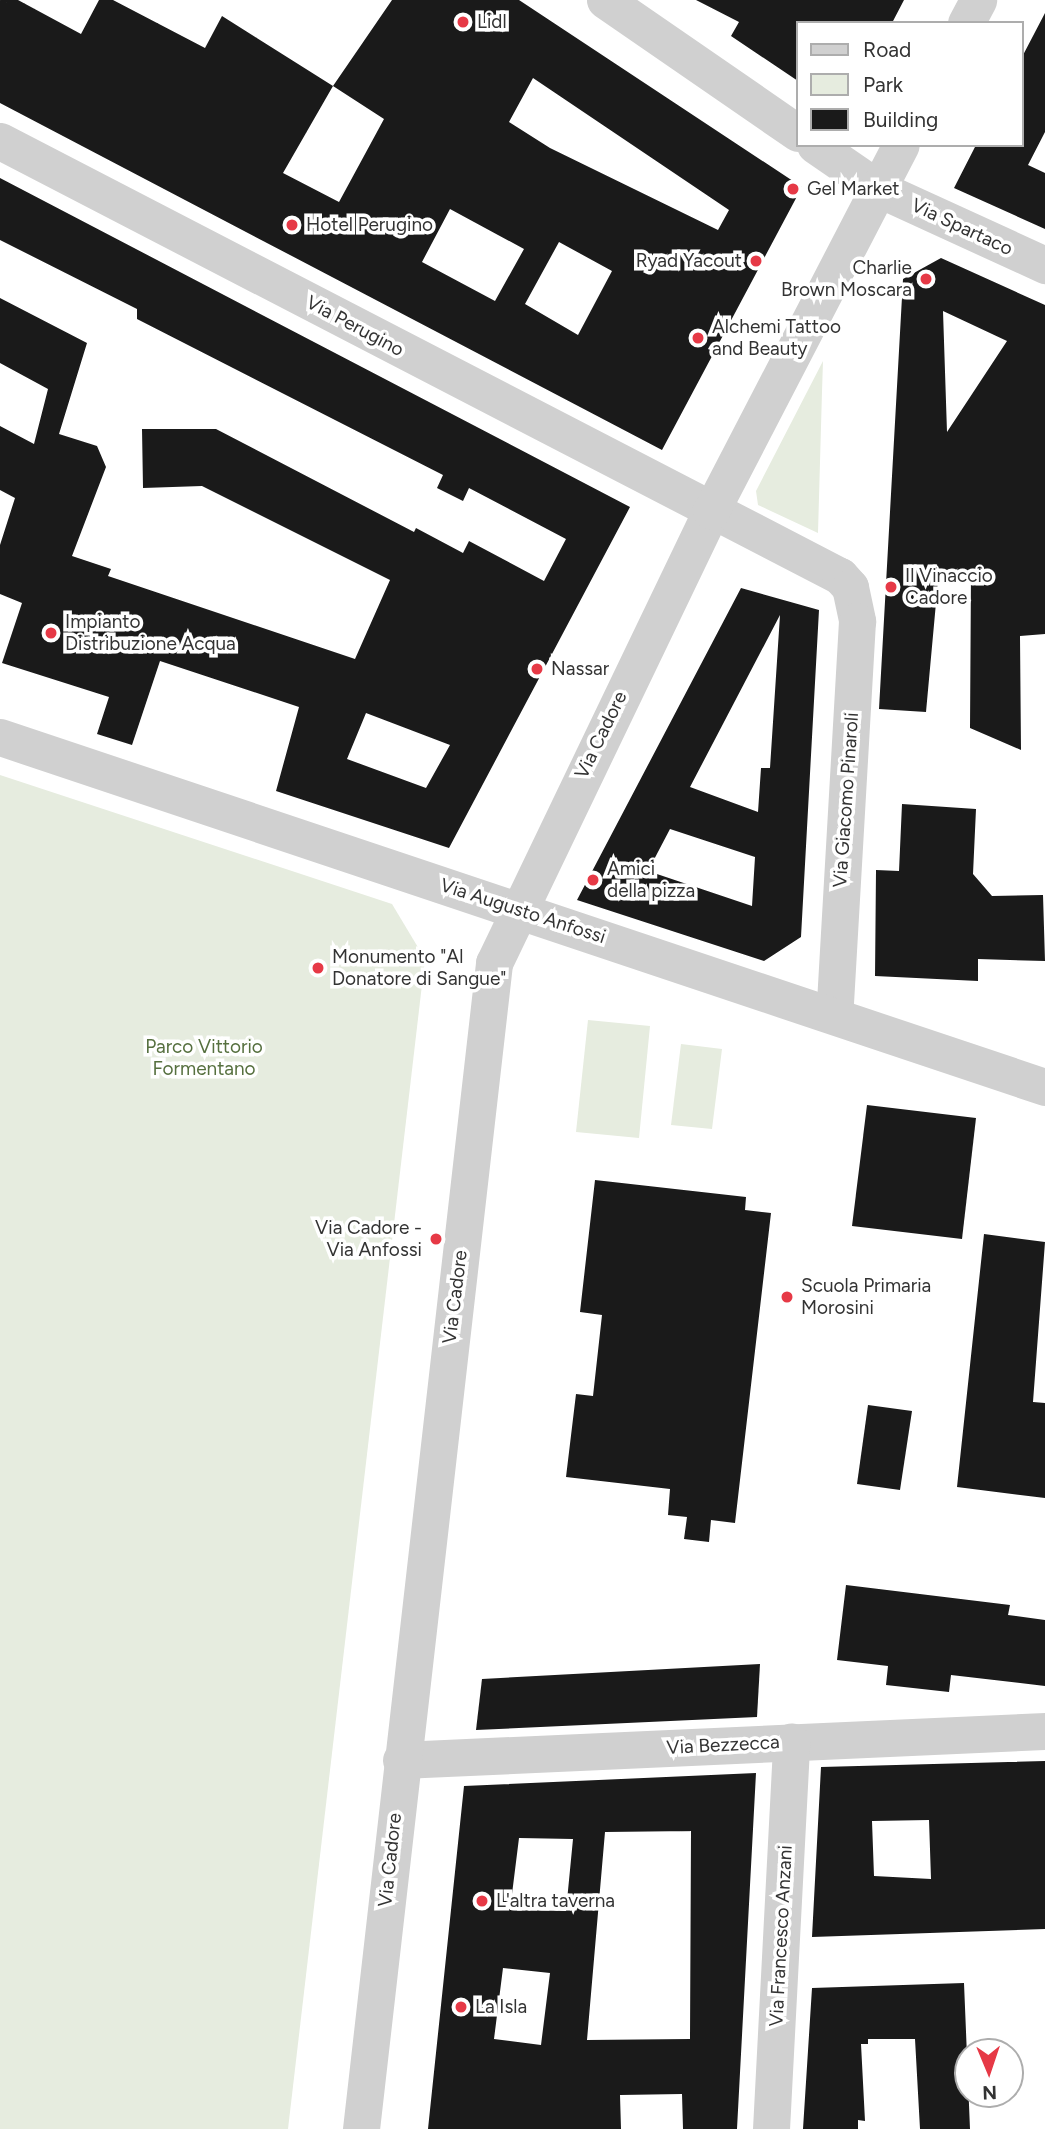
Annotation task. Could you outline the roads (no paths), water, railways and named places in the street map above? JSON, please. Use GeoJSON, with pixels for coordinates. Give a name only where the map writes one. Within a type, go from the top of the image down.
{"type":"FeatureCollection","features":[{"type":"Feature","properties":{"kind":"street"},"geometry":{"type":"LineString","coordinates":[[605,0],[796,132]]}},
{"type":"Feature","properties":{"kind":"street"},"geometry":{"type":"LineString","coordinates":[[967,21],[978,0]]}},
{"type":"Feature","properties":{"kind":"street","name":"Via Perugino"},"geometry":{"type":"LineString","coordinates":[[0,141],[710,511]]}},
{"type":"Feature","properties":{"kind":"street","name":"Via Spartaco"},"geometry":{"type":"LineString","coordinates":[[819,147],[879,188],[1045,265]]}},
{"type":"Feature","properties":{"kind":"street","name":"Via Cadore"},"geometry":{"type":"LineString","coordinates":[[361,2129],[494,963],[515,908],[710,511],[900,147]]}},
{"type":"Feature","properties":{"kind":"street","name":"Via Giacomo Pinaroli"},"geometry":{"type":"LineString","coordinates":[[710,511],[840,576],[850,587],[857,621],[834,1014]]}},
{"type":"Feature","properties":{"kind":"street","name":"Via Augusto Anfossi"},"geometry":{"type":"LineString","coordinates":[[0,737],[834,1014],[1045,1087]]}},
{"type":"Feature","properties":{"kind":"street","name":"Via Bezzecca"},"geometry":{"type":"LineString","coordinates":[[401,1760],[1045,1731]]}},
{"type":"Feature","properties":{"kind":"street","name":"Via Francesco Anzani"},"geometry":{"type":"LineString","coordinates":[[771,2129],[791,1742]]}},
{"type":"Feature","properties":{"kind":"place","name":"Lidl"},"geometry":{"type":"Point","coordinates":[463,22]}},
{"type":"Feature","properties":{"kind":"place","name":"Gel Market"},"geometry":{"type":"Point","coordinates":[793,189]}},
{"type":"Feature","properties":{"kind":"place","name":"Hotel Perugino"},"geometry":{"type":"Point","coordinates":[292,225]}},
{"type":"Feature","properties":{"kind":"place","name":"Ryad Yacout"},"geometry":{"type":"Point","coordinates":[756,261]}},
{"type":"Feature","properties":{"kind":"place","name":"Charlie Brown Moscara"},"geometry":{"type":"Point","coordinates":[926,279]}},
{"type":"Feature","properties":{"kind":"place","name":"Alchemi Tattoo and Beauty"},"geometry":{"type":"Point","coordinates":[698,338]}},
{"type":"Feature","properties":{"kind":"place","name":"Il Vinaccio Cadore"},"geometry":{"type":"Point","coordinates":[891,587]}},
{"type":"Feature","properties":{"kind":"place","name":"Impianto Distribuzione Acqua"},"geometry":{"type":"Point","coordinates":[51,633]}},
{"type":"Feature","properties":{"kind":"place","name":"Nassar"},"geometry":{"type":"Point","coordinates":[537,669]}},
{"type":"Feature","properties":{"kind":"place","name":"Amici della pizza"},"geometry":{"type":"Point","coordinates":[593,880]}},
{"type":"Feature","properties":{"kind":"place","name":"Monumento \"Al Donatore di Sangue\""},"geometry":{"type":"Point","coordinates":[318,968]}},
{"type":"Feature","properties":{"kind":"place","name":"Via Cadore - Via Anfossi"},"geometry":{"type":"Point","coordinates":[436,1239]}},
{"type":"Feature","properties":{"kind":"place","name":"Scuola Primaria Morosini"},"geometry":{"type":"Point","coordinates":[787,1297]}},
{"type":"Feature","properties":{"kind":"place","name":"L'altra taverna"},"geometry":{"type":"Point","coordinates":[482,1901]}},
{"type":"Feature","properties":{"kind":"place","name":"La Isla"},"geometry":{"type":"Point","coordinates":[461,2007]}},
{"type":"Feature","properties":{"kind":"park label","name":"Parco Vittorio Formentano"},"geometry":{"type":"Point","coordinates":[204,1058]}}]}
